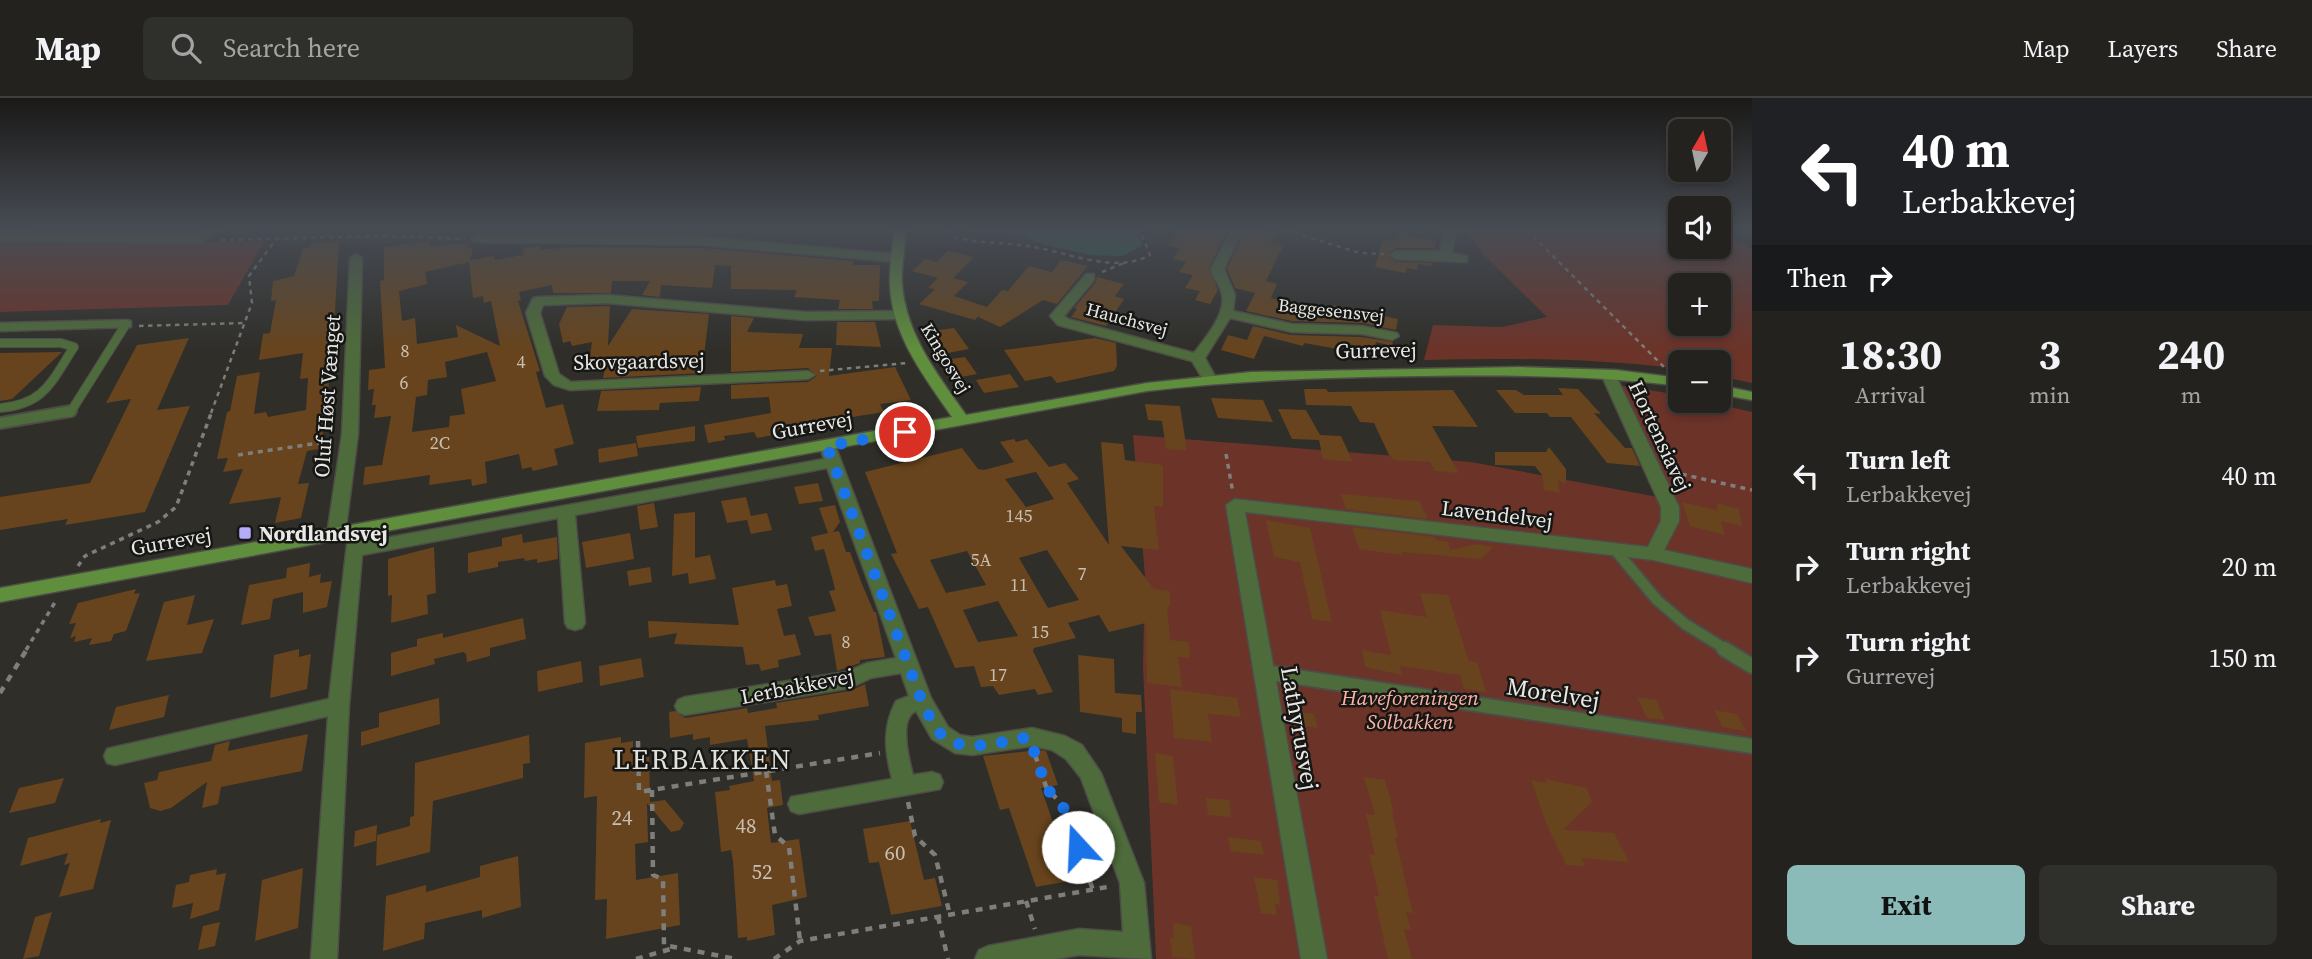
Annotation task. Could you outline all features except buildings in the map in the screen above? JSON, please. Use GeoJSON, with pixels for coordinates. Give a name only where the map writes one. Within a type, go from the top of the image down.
{"type":"FeatureCollection","features":[{"type":"Feature","properties":{"kind":"street","name":"Oluf Høst Vænget"},"geometry":{"type":"LineString","coordinates":[[348,539],[356,270]]}},
{"type":"Feature","properties":{"kind":"street","name":"Kingosvej"},"geometry":{"type":"LineString","coordinates":[[897,270],[896,285],[901,315],[910,342],[963,422]]}},
{"type":"Feature","properties":{"kind":"street"},"geometry":{"type":"LineString","coordinates":[[1209,378],[1198,358],[1224,313],[1229,298],[1218,270]]}},
{"type":"Feature","properties":{"kind":"street","name":"Hauchsvej"},"geometry":{"type":"LineString","coordinates":[[1090,277],[1057,316],[1063,322],[1198,358]]}},
{"type":"Feature","properties":{"kind":"street","name":"Skovgaardsvej"},"geometry":{"type":"LineString","coordinates":[[808,375],[570,386],[552,376],[533,313],[538,301],[607,299],[805,316],[901,315]]}},
{"type":"Feature","properties":{"kind":"street","name":"Baggesensvej"},"geometry":{"type":"LineString","coordinates":[[1224,313],[1292,328],[1362,330],[1392,336]]}},
{"type":"Feature","properties":{"kind":"street"},"geometry":{"type":"LineString","coordinates":[[0,327],[126,324]]}},
{"type":"Feature","properties":{"kind":"street","name":"Gurrevej"},"geometry":{"type":"LineString","coordinates":[[348,539],[566,511],[830,454],[963,422],[1209,378],[1269,374],[1532,371],[1668,380]]}},
{"type":"Feature","properties":{"kind":"street","name":"Hortensiavej"},"geometry":{"type":"LineString","coordinates":[[1608,374],[1670,507],[1670,521],[1654,554]]}},
{"type":"Feature","properties":{"kind":"street"},"geometry":{"type":"LineString","coordinates":[[1731,392],[1752,396]]}},
{"type":"Feature","properties":{"kind":"street","name":"Gurrevej"},"geometry":{"type":"LineString","coordinates":[[0,595],[348,539],[830,454]]}},
{"type":"Feature","properties":{"kind":"street"},"geometry":{"type":"LineString","coordinates":[[830,454],[921,699],[940,733],[955,744],[972,746],[1029,737],[1057,742],[1074,752],[1090,773],[1132,883],[1138,952],[1079,942],[988,959]]}},
{"type":"Feature","properties":{"kind":"street","name":"Lavendelvej"},"geometry":{"type":"LineString","coordinates":[[1235,505],[1617,552],[1654,554],[1752,576]]}},
{"type":"Feature","properties":{"kind":"street","name":"Lathyrusvej"},"geometry":{"type":"LineString","coordinates":[[1235,505],[1314,959]]}},
{"type":"Feature","properties":{"kind":"street"},"geometry":{"type":"LineString","coordinates":[[566,511],[575,623]]}},
{"type":"Feature","properties":{"kind":"street"},"geometry":{"type":"LineString","coordinates":[[324,959],[348,539]]}},
{"type":"Feature","properties":{"kind":"street","name":"Lerbakkevej"},"geometry":{"type":"LineString","coordinates":[[685,706],[850,680],[867,671],[909,664]]}},
{"type":"Feature","properties":{"kind":"street"},"geometry":{"type":"LineString","coordinates":[[905,786],[893,738],[896,720],[903,707],[921,699]]}},
{"type":"Feature","properties":{"kind":"street"},"geometry":{"type":"LineString","coordinates":[[115,756],[339,705]]}},
{"type":"Feature","properties":{"kind":"street"},"geometry":{"type":"LineString","coordinates":[[799,804],[932,782]]}},
{"type":"Feature","properties":{"kind":"lane"},"geometry":{"type":"LineString","coordinates":[[0,423],[70,413],[126,324]]}},
{"type":"Feature","properties":{"kind":"lane"},"geometry":{"type":"LineString","coordinates":[[0,343],[61,343],[74,346],[45,391],[22,406],[0,408]]}},
{"type":"Feature","properties":{"kind":"lane"},"geometry":{"type":"LineString","coordinates":[[1617,552],[1657,600],[1685,624],[1752,666]]}},
{"type":"Feature","properties":{"kind":"lane","name":"Morelvej"},"geometry":{"type":"LineString","coordinates":[[1264,672],[1752,746]]}},
{"type":"Feature","properties":{"kind":"path"},"geometry":{"type":"LineString","coordinates":[[0,693],[65,583],[85,556],[158,522],[176,507],[252,303],[249,276],[253,270]]}},
{"type":"Feature","properties":{"kind":"path"},"geometry":{"type":"LineString","coordinates":[[1567,270],[1668,370]]}},
{"type":"Feature","properties":{"kind":"path"},"geometry":{"type":"LineString","coordinates":[[126,324],[245,324]]}},
{"type":"Feature","properties":{"kind":"path"},"geometry":{"type":"LineString","coordinates":[[808,375],[922,361]]}},
{"type":"Feature","properties":{"kind":"path"},"geometry":{"type":"LineString","coordinates":[[238,454],[349,438]]}},
{"type":"Feature","properties":{"kind":"path"},"geometry":{"type":"LineString","coordinates":[[1226,454],[1235,505]]}},
{"type":"Feature","properties":{"kind":"path"},"geometry":{"type":"LineString","coordinates":[[1654,468],[1752,490]]}},
{"type":"Feature","properties":{"kind":"path"},"geometry":{"type":"LineString","coordinates":[[1029,737],[1047,789],[1062,804],[1093,890]]}},
{"type":"Feature","properties":{"kind":"path"},"geometry":{"type":"LineString","coordinates":[[638,741],[639,792],[895,750]]}},
{"type":"Feature","properties":{"kind":"path"},"geometry":{"type":"LineString","coordinates":[[766,771],[775,835],[789,847],[800,942]]}},
{"type":"Feature","properties":{"kind":"path"},"geometry":{"type":"LineString","coordinates":[[905,786],[915,836],[935,855],[950,915]]}},
{"type":"Feature","properties":{"kind":"path"},"geometry":{"type":"LineString","coordinates":[[652,790],[653,875],[663,879],[664,945],[736,959]]}},
{"type":"Feature","properties":{"kind":"path"},"geometry":{"type":"LineString","coordinates":[[774,959],[800,942],[1132,883]]}},
{"type":"Feature","properties":{"kind":"path"},"geometry":{"type":"LineString","coordinates":[[938,917],[948,959]]}},
{"type":"Feature","properties":{"kind":"path"},"geometry":{"type":"LineString","coordinates":[[636,959],[658,955],[676,947]]}},
{"type":"Feature","properties":{"kind":"green space"},"geometry":{"type":"Polygon","coordinates":[[[0,270],[248,270],[228,305],[0,312],[0,270]]]}},
{"type":"Feature","properties":{"kind":"green space"},"geometry":{"type":"Polygon","coordinates":[[[1499,270],[1752,270],[1752,383],[1731,379],[1731,350],[1668,350],[1668,368],[1552,360],[1424,360],[1433,325],[1502,327],[1547,317],[1499,270]]]}},
{"type":"Feature","properties":{"kind":"green space","name":"Haveforeningen Solbakken"},"geometry":{"type":"Polygon","coordinates":[[[1604,383],[1668,393],[1668,413],[1731,413],[1731,407],[1752,412],[1752,959],[1156,959],[1143,666],[1145,576],[1133,435],[1471,462],[1658,497],[1604,383]]]}},
{"type":"Feature","properties":{"kind":"place","name":"Nordlandsvej"},"geometry":{"type":"Point","coordinates":[245,533]}},
{"type":"Feature","properties":{"kind":"district","name":"LERBAKKEN"},"geometry":{"type":"Point","coordinates":[703,759]}},
{"type":"Feature","properties":{"kind":"route"},"geometry":{"type":"LineString","coordinates":[[905,432],[827,446],[921,699],[940,733],[955,744],[972,746],[1029,737],[1047,789],[1062,804],[1078,847]]}}]}
